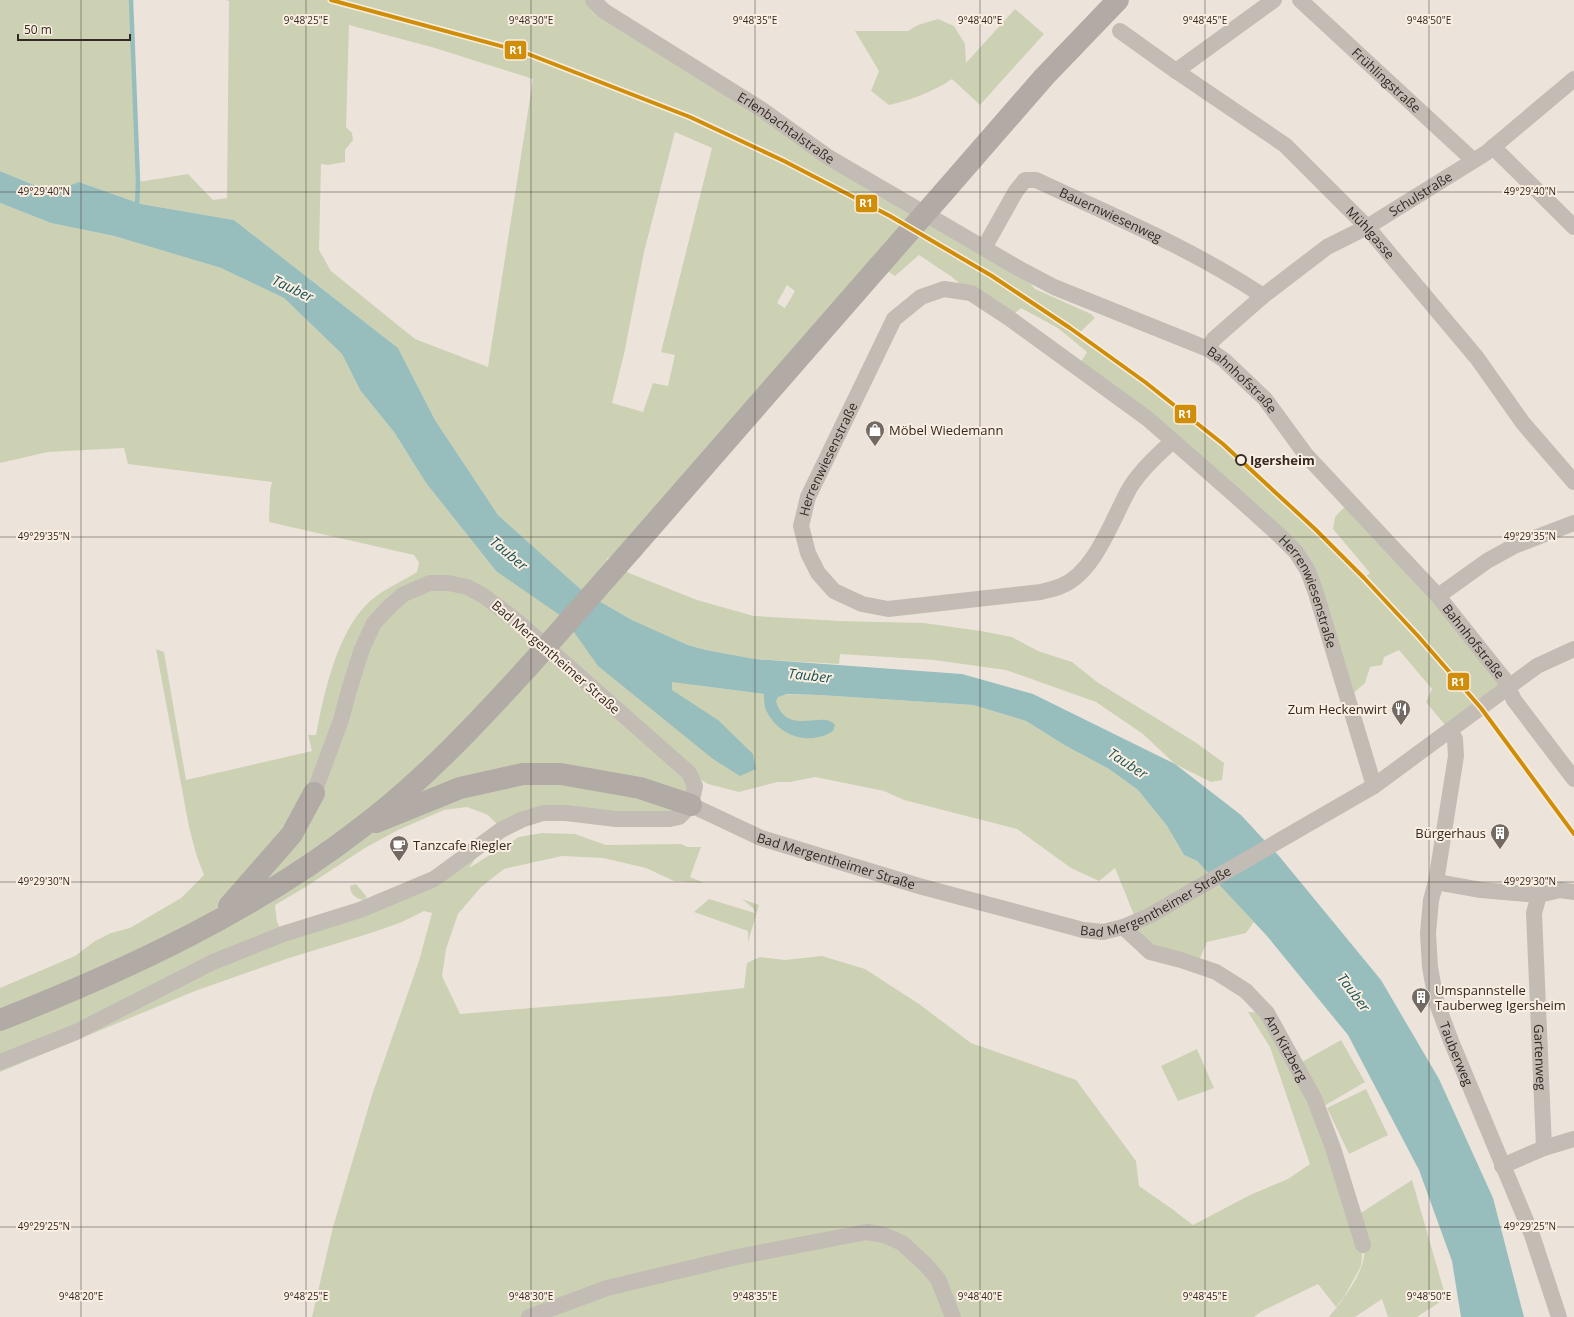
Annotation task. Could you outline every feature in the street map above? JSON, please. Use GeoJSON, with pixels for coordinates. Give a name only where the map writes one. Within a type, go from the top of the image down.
{"type":"FeatureCollection","features":[{"type":"Feature","properties":{"kind":"main road"},"geometry":{"type":"LineString","coordinates":[[0,1020],[110,974],[214,922],[278,885],[362,827],[407,789],[491,708],[530,665],[1044,77],[1093,24],[1117,1]]}},
{"type":"Feature","properties":{"kind":"main road"},"geometry":{"type":"LineString","coordinates":[[362,827],[460,788],[523,774],[561,774],[640,788],[691,804]]}},
{"type":"Feature","properties":{"kind":"main road"},"geometry":{"type":"LineString","coordinates":[[214,922],[292,834],[314,793]]}},
{"type":"Feature","properties":{"kind":"street","name":"Erlenbachtalstraße"},"geometry":{"type":"LineString","coordinates":[[594,0],[604,11],[761,109],[828,157],[984,248]]}},
{"type":"Feature","properties":{"kind":"street"},"geometry":{"type":"LineString","coordinates":[[1176,71],[1274,0]]}},
{"type":"Feature","properties":{"kind":"street","name":"Frühlingstraße"},"geometry":{"type":"LineString","coordinates":[[1300,0],[1473,160]]}},
{"type":"Feature","properties":{"kind":"street","name":"Mühlgasse"},"geometry":{"type":"LineString","coordinates":[[1120,31],[1285,145],[1367,227],[1477,358],[1523,423],[1574,482]]}},
{"type":"Feature","properties":{"kind":"street","name":"Schulstraße"},"geometry":{"type":"LineString","coordinates":[[1208,348],[1214,339],[1263,296],[1327,248],[1407,204],[1493,147],[1574,79]]}},
{"type":"Feature","properties":{"kind":"street"},"geometry":{"type":"LineString","coordinates":[[1493,147],[1574,227]]}},
{"type":"Feature","properties":{"kind":"street","name":"Bauernwiesenweg"},"geometry":{"type":"LineString","coordinates":[[984,248],[1016,191],[1025,180],[1036,180],[1175,245],[1235,278],[1263,296]]}},
{"type":"Feature","properties":{"kind":"street","name":"Bahnhofstraße"},"geometry":{"type":"LineString","coordinates":[[984,248],[1054,288],[1208,348],[1224,360],[1265,399],[1306,455],[1438,596],[1504,679],[1514,700],[1574,779]]}},
{"type":"Feature","properties":{"kind":"street","name":"Herrenwiesenstraße"},"geometry":{"type":"LineString","coordinates":[[1173,441],[1154,457],[1127,492],[1095,556],[1086,568],[1062,586],[1041,592],[888,609],[862,604],[834,591],[818,573],[808,553],[802,526],[808,497],[894,319],[921,297],[944,289],[971,293],[986,302],[1148,419],[1173,441],[1279,535],[1296,552],[1308,571],[1316,593],[1344,682],[1374,786]]}},
{"type":"Feature","properties":{"kind":"street","name":"Bahnhofstraße"},"geometry":{"type":"LineString","coordinates":[[1438,596],[1487,561],[1514,546],[1574,523]]}},
{"type":"Feature","properties":{"kind":"street","name":"Bad Mergentheimer Straße"},"geometry":{"type":"LineString","coordinates":[[314,793],[341,720],[362,649],[374,623],[404,594],[430,583],[448,583],[467,587],[478,593],[518,622],[684,768],[689,773],[694,786],[691,804],[761,838],[919,886],[1083,930],[1103,932],[1123,927],[1149,916],[1181,896],[1374,786],[1537,666],[1574,649]]}},
{"type":"Feature","properties":{"kind":"street","name":"Tauberweg"},"geometry":{"type":"LineString","coordinates":[[1450,731],[1455,739],[1456,756],[1436,882],[1431,900],[1428,933],[1430,967],[1436,1002],[1502,1166],[1532,1235],[1559,1317]]}},
{"type":"Feature","properties":{"kind":"street"},"geometry":{"type":"LineString","coordinates":[[0,1062],[76,1032],[213,962],[283,934],[360,910],[434,879],[500,830],[521,820],[543,814],[566,813],[616,819],[670,819],[679,817],[691,804]]}},
{"type":"Feature","properties":{"kind":"street"},"geometry":{"type":"LineString","coordinates":[[1436,882],[1481,890],[1538,895],[1560,890],[1574,892]]}},
{"type":"Feature","properties":{"kind":"street","name":"Gartenweg"},"geometry":{"type":"LineString","coordinates":[[1538,895],[1534,913],[1544,1148]]}},
{"type":"Feature","properties":{"kind":"street","name":"Am Kitzberg"},"geometry":{"type":"LineString","coordinates":[[1123,927],[1150,952],[1216,972],[1246,991],[1267,1013],[1314,1098],[1333,1148],[1364,1245]]}},
{"type":"Feature","properties":{"kind":"street"},"geometry":{"type":"LineString","coordinates":[[1502,1166],[1544,1148],[1574,1139]]}},
{"type":"Feature","properties":{"kind":"street"},"geometry":{"type":"LineString","coordinates":[[529,1317],[607,1288],[737,1257],[867,1232],[884,1235],[902,1243],[926,1265],[938,1279],[953,1317]]}},
{"type":"Feature","properties":{"kind":"green space"},"geometry":{"type":"Polygon","coordinates":[[[0,0],[131,0],[138,182],[188,174],[213,200],[227,198],[229,1],[225,0],[593,0],[1018,268],[1035,289],[1091,314],[1095,318],[1078,334],[1170,401],[1223,444],[1295,510],[1364,578],[1370,573],[1333,529],[1335,517],[1349,502],[1508,687],[1450,731],[1426,702],[1432,689],[1399,650],[1384,657],[1382,665],[1370,667],[1365,683],[1349,697],[1296,552],[1078,367],[1087,352],[1058,328],[1021,308],[1009,318],[971,293],[952,277],[919,255],[895,276],[880,266],[632,549],[606,559],[629,573],[697,600],[754,616],[840,621],[924,623],[1012,637],[1038,651],[1072,662],[1097,682],[1195,742],[1224,763],[1222,780],[1211,782],[1175,764],[1143,734],[1096,702],[1006,670],[934,660],[840,654],[839,664],[755,659],[706,650],[688,645],[632,620],[585,593],[498,515],[435,420],[398,348],[234,220],[141,204],[79,182],[51,192],[0,171],[0,0]],[[349,25],[346,127],[352,133],[353,140],[345,150],[345,162],[328,165],[321,164],[319,250],[331,271],[415,339],[488,367],[533,79],[435,48],[349,25]],[[675,132],[644,252],[624,354],[612,403],[643,412],[653,383],[668,386],[675,355],[661,352],[712,148],[675,132]],[[787,285],[777,303],[785,308],[795,291],[787,285]]]}},
{"type":"Feature","properties":{"kind":"green space"},"geometry":{"type":"Polygon","coordinates":[[[1015,9],[1044,34],[980,105],[952,79],[922,95],[889,105],[871,91],[879,71],[855,31],[908,31],[918,25],[938,19],[954,26],[965,44],[966,63],[1015,9]]]}},
{"type":"Feature","properties":{"kind":"green space"},"geometry":{"type":"Polygon","coordinates":[[[0,203],[51,223],[114,236],[221,268],[284,298],[342,354],[360,390],[394,432],[426,483],[496,571],[692,676],[696,685],[764,694],[820,695],[973,705],[1026,721],[1066,746],[1109,769],[1138,790],[1167,826],[1184,855],[1197,861],[1254,922],[1246,933],[1207,942],[1197,965],[1150,952],[1123,927],[1134,915],[1115,868],[1099,881],[1071,868],[1017,829],[904,800],[884,791],[815,777],[790,782],[777,782],[739,792],[708,784],[689,773],[695,786],[679,817],[566,813],[498,825],[488,815],[467,807],[444,810],[398,830],[365,848],[275,905],[277,922],[283,934],[434,879],[489,838],[469,868],[519,837],[542,833],[575,834],[606,845],[681,844],[688,847],[701,847],[690,877],[704,883],[674,881],[646,868],[603,858],[562,856],[504,869],[481,887],[458,914],[446,949],[442,976],[460,1014],[671,996],[744,988],[747,963],[760,957],[785,960],[822,956],[865,969],[919,1004],[971,1043],[1076,1080],[1136,1161],[1139,1186],[1193,1225],[1250,1195],[1288,1179],[1310,1164],[1270,1047],[1248,1012],[1267,1013],[1314,1098],[1363,1245],[1361,1266],[1344,1297],[1336,1307],[1318,1284],[1262,1311],[1254,1317],[312,1317],[333,1227],[372,1095],[419,961],[432,913],[424,911],[402,922],[374,932],[286,959],[195,991],[0,1072],[0,988],[75,956],[95,941],[111,933],[130,928],[181,898],[204,875],[197,857],[189,827],[156,649],[164,652],[186,780],[312,751],[308,735],[316,735],[328,682],[349,629],[370,601],[387,589],[417,572],[419,563],[414,555],[269,522],[270,491],[272,482],[128,464],[124,448],[48,452],[0,463],[0,203]]]}},
{"type":"Feature","properties":{"kind":"green space"},"geometry":{"type":"Polygon","coordinates":[[[356,884],[367,897],[363,900],[356,897],[351,892],[350,886],[356,884]]]}},
{"type":"Feature","properties":{"kind":"green space"},"geometry":{"type":"Polygon","coordinates":[[[709,899],[755,913],[753,908],[742,899],[759,905],[748,942],[748,931],[694,912],[709,899]]]}},
{"type":"Feature","properties":{"kind":"green space"},"geometry":{"type":"Polygon","coordinates":[[[1341,1040],[1365,1082],[1324,1106],[1300,1063],[1341,1040]]]}},
{"type":"Feature","properties":{"kind":"green space"},"geometry":{"type":"Polygon","coordinates":[[[1197,1049],[1214,1088],[1178,1101],[1161,1066],[1197,1049]]]}},
{"type":"Feature","properties":{"kind":"green space"},"geometry":{"type":"Polygon","coordinates":[[[1366,1089],[1388,1135],[1349,1154],[1327,1108],[1366,1089]]]}},
{"type":"Feature","properties":{"kind":"green space"},"geometry":{"type":"Polygon","coordinates":[[[1412,1180],[1446,1298],[1417,1317],[1388,1317],[1382,1299],[1355,1317],[1329,1317],[1348,1292],[1363,1262],[1365,1253],[1363,1239],[1356,1216],[1412,1180]]]}},
{"type":"Feature","properties":{"kind":"water","name":"Tauber"},"geometry":{"type":"Polygon","coordinates":[[[0,171],[51,192],[79,182],[141,204],[234,220],[398,348],[435,420],[498,515],[585,593],[632,620],[688,645],[706,650],[755,659],[962,674],[1033,694],[1175,764],[1241,815],[1279,856],[1381,980],[1439,1079],[1493,1198],[1524,1317],[1461,1317],[1452,1261],[1419,1170],[1348,1035],[1267,936],[1197,861],[1184,855],[1167,826],[1138,790],[1109,769],[1066,746],[1026,721],[973,705],[820,695],[787,694],[778,697],[776,701],[781,712],[788,718],[796,721],[829,721],[835,725],[833,731],[824,736],[805,738],[788,733],[773,721],[765,708],[764,694],[672,682],[672,690],[718,720],[753,754],[756,769],[740,776],[713,759],[598,666],[564,618],[496,571],[426,483],[394,432],[360,390],[342,354],[284,298],[221,268],[114,236],[51,223],[0,203],[0,171]]]}},
{"type":"Feature","properties":{"kind":"waterway"},"geometry":{"type":"LineString","coordinates":[[131,0],[138,182],[137,208]]}},
{"type":"Feature","properties":{"kind":"transit line","name":"R1"},"geometry":{"type":"LineString","coordinates":[[331,0],[523,52],[690,117],[784,161],[890,216],[992,276],[1070,328],[1145,382],[1223,444],[1315,529],[1364,578],[1418,636],[1481,708],[1574,834]]}},
{"type":"Feature","properties":{"kind":"place","name":"Möbel Wiedemann"},"geometry":{"type":"Point","coordinates":[875,447]}},
{"type":"Feature","properties":{"kind":"place","name":"Igersheim"},"geometry":{"type":"Point","coordinates":[1241,460]}},
{"type":"Feature","properties":{"kind":"place","name":"Zum Heckenwirt"},"geometry":{"type":"Point","coordinates":[1401,726]}},
{"type":"Feature","properties":{"kind":"place","name":"Bürgerhaus"},"geometry":{"type":"Point","coordinates":[1500,850]}},
{"type":"Feature","properties":{"kind":"place","name":"Tanzcafe Riegler"},"geometry":{"type":"Point","coordinates":[399,862]}},
{"type":"Feature","properties":{"kind":"place","name":"Umspannstelle Tauberweg Igersheim"},"geometry":{"type":"Point","coordinates":[1421,1014]}}]}
